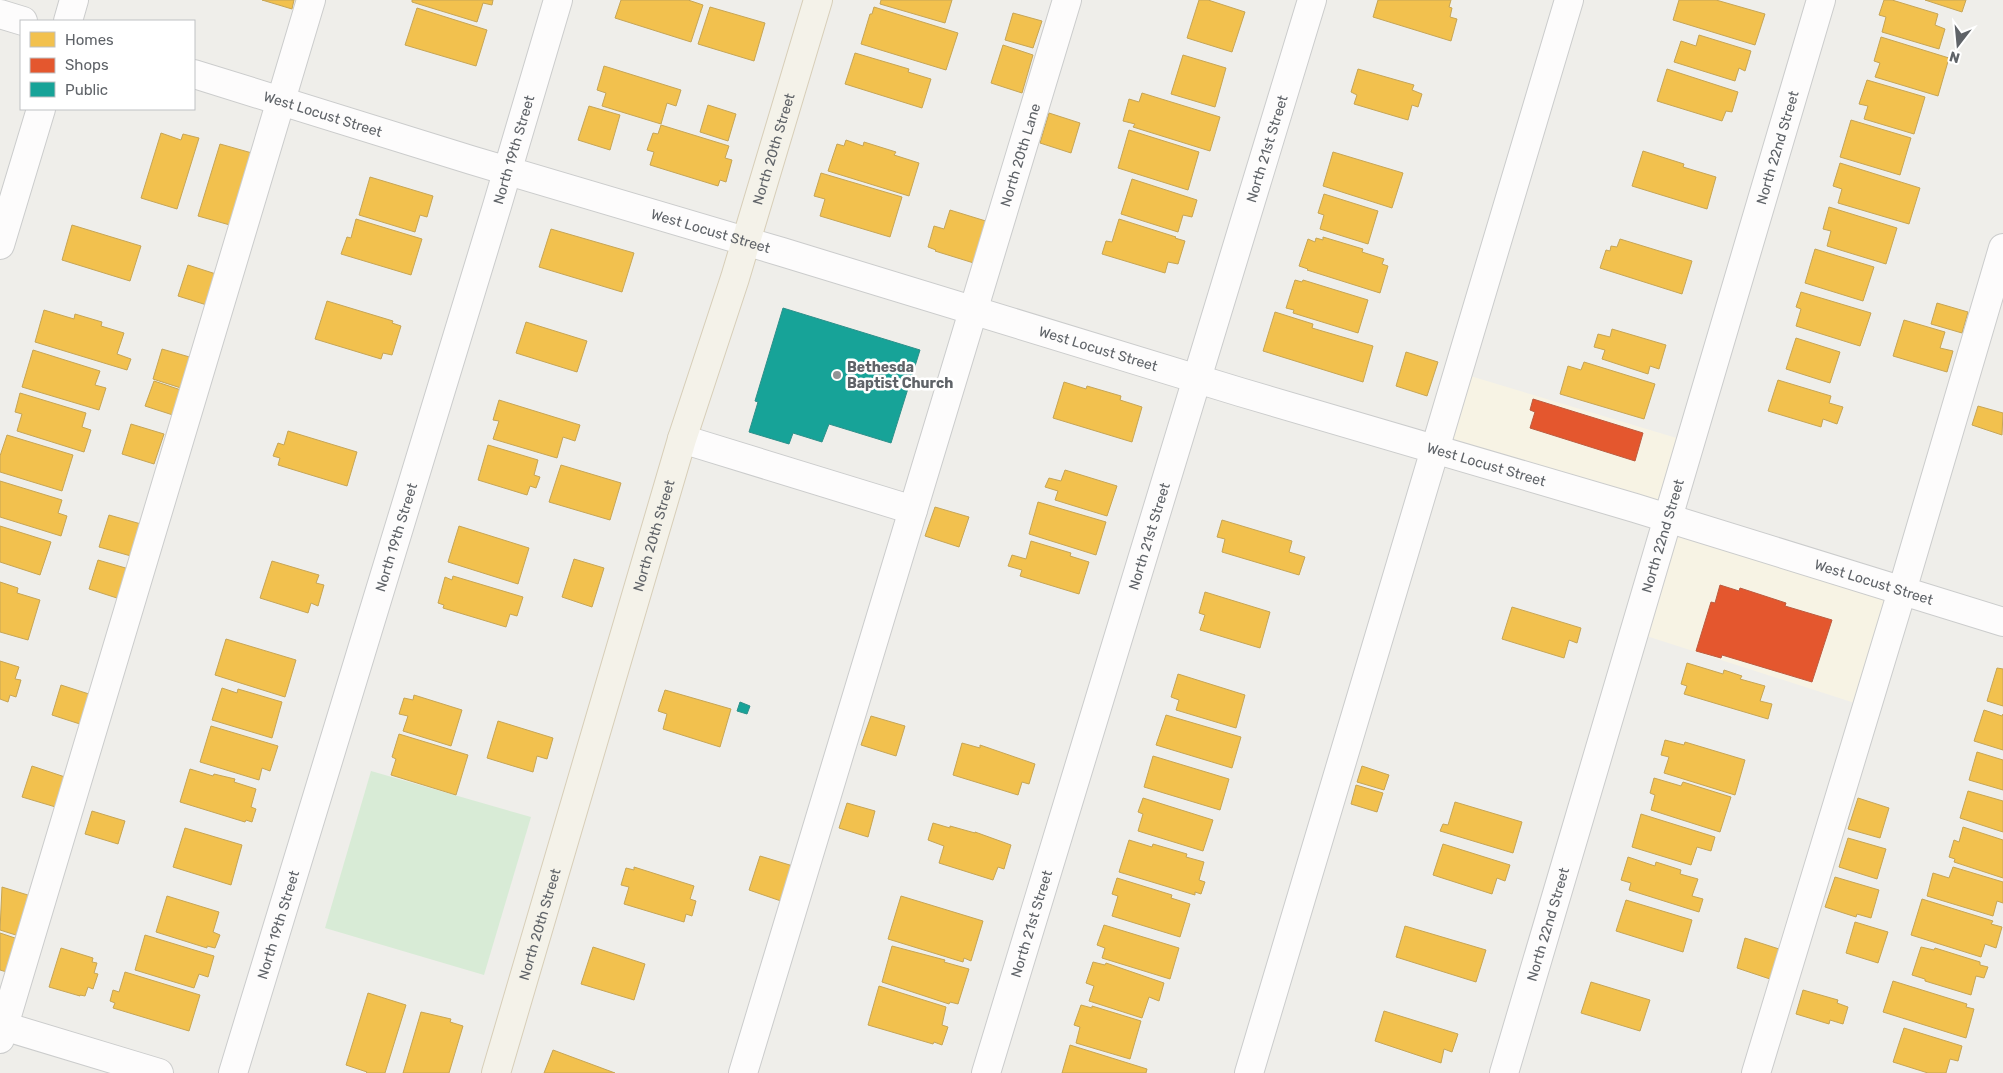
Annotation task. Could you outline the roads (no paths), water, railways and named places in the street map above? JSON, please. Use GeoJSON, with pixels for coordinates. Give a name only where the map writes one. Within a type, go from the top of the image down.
{"type":"FeatureCollection","features":[{"type":"Feature","properties":{"kind":"main road","name":"North 20th Street"},"geometry":{"type":"LineString","coordinates":[[496,1073],[682,439],[746,242],[818,0]]}},
{"type":"Feature","properties":{"kind":"street"},"geometry":{"type":"LineString","coordinates":[[68,20],[74,0]]}},
{"type":"Feature","properties":{"kind":"street"},"geometry":{"type":"LineString","coordinates":[[159,1073],[1,1030],[311,0]]}},
{"type":"Feature","properties":{"kind":"street","name":"North 19th Street"},"geometry":{"type":"LineString","coordinates":[[233,1073],[558,0]]}},
{"type":"Feature","properties":{"kind":"street","name":"North 20th Lane"},"geometry":{"type":"LineString","coordinates":[[743,1073],[1067,0]]}},
{"type":"Feature","properties":{"kind":"street","name":"North 21st Street"},"geometry":{"type":"LineString","coordinates":[[986,1073],[1312,0]]}},
{"type":"Feature","properties":{"kind":"street"},"geometry":{"type":"LineString","coordinates":[[1249,1073],[1569,0]]}},
{"type":"Feature","properties":{"kind":"street","name":"North 22nd Street"},"geometry":{"type":"LineString","coordinates":[[1504,1073],[1821,0]]}},
{"type":"Feature","properties":{"kind":"street"},"geometry":{"type":"LineString","coordinates":[[0,14],[20,20]]}},
{"type":"Feature","properties":{"kind":"street","name":"West Locust Street"},"geometry":{"type":"LineString","coordinates":[[195,74],[507,171],[974,310],[1197,379],[1668,518],[2003,622]]}},
{"type":"Feature","properties":{"kind":"street"},"geometry":{"type":"LineString","coordinates":[[0,244],[41,110]]}},
{"type":"Feature","properties":{"kind":"street"},"geometry":{"type":"LineString","coordinates":[[1756,1073],[1902,591],[2003,248]]}},
{"type":"Feature","properties":{"kind":"street"},"geometry":{"type":"LineString","coordinates":[[682,439],[913,510]]}},
{"type":"Feature","properties":{"kind":"place","name":"Bethesda Baptist Church"},"geometry":{"type":"Point","coordinates":[837,375]}}]}
